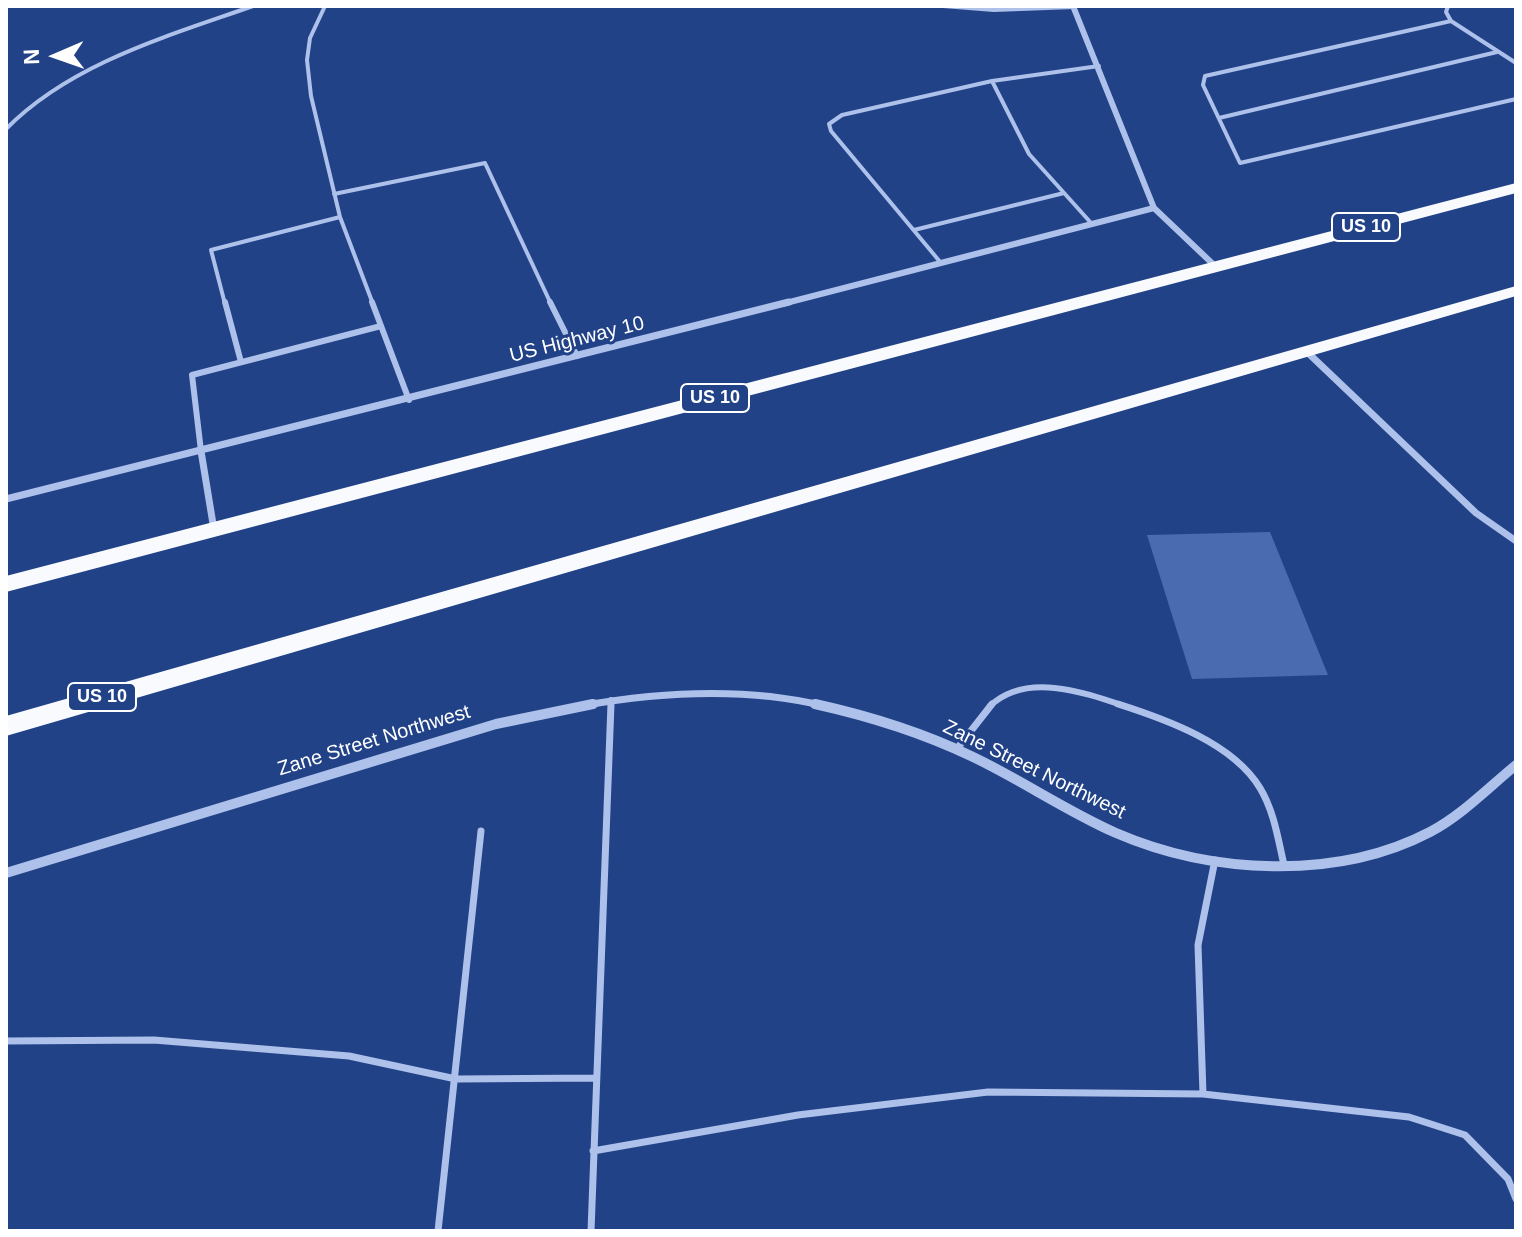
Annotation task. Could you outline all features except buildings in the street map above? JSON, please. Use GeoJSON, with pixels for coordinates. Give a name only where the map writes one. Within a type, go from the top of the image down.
{"type":"FeatureCollection","features":[{"type":"Feature","properties":{"kind":"highway","name":"US 10"},"geometry":{"type":"LineString","coordinates":[[6,584],[1516,188]]}},
{"type":"Feature","properties":{"kind":"highway","name":"US 10"},"geometry":{"type":"LineString","coordinates":[[6,726],[1516,291]]}},
{"type":"Feature","properties":{"kind":"street"},"geometry":{"type":"LineString","coordinates":[[1073,7],[1154,208],[1215,266]]}},
{"type":"Feature","properties":{"kind":"street","name":"US Highway 10"},"geometry":{"type":"LineString","coordinates":[[6,499],[409,400],[1154,208]]}},
{"type":"Feature","properties":{"kind":"street"},"geometry":{"type":"LineString","coordinates":[[1306,351],[1476,513],[1516,541]]}},
{"type":"Feature","properties":{"kind":"street"},"geometry":{"type":"LineString","coordinates":[[201,451],[214,530]]}},
{"type":"Feature","properties":{"kind":"street","name":"Zane Street Northwest"},"geometry":{"type":"LineString","coordinates":[[6,873],[496,724],[566,706],[611,700],[710,693],[781,699],[851,711],[903,727],[956,750],[1100,826],[1164,850],[1215,860],[1284,865],[1308,866],[1373,856],[1432,831],[1516,765]]}},
{"type":"Feature","properties":{"kind":"lane"},"geometry":{"type":"LineString","coordinates":[[6,129],[16,116],[58,85],[188,29],[253,6]]}},
{"type":"Feature","properties":{"kind":"lane"},"geometry":{"type":"LineString","coordinates":[[325,6],[310,38],[308,74],[340,217],[409,400]]}},
{"type":"Feature","properties":{"kind":"lane"},"geometry":{"type":"LineString","coordinates":[[943,6],[1073,7]]}},
{"type":"Feature","properties":{"kind":"lane"},"geometry":{"type":"LineString","coordinates":[[1448,6],[1446,12],[1451,21],[1516,63]]}},
{"type":"Feature","properties":{"kind":"lane"},"geometry":{"type":"LineString","coordinates":[[1451,21],[1205,76],[1203,85],[1240,163],[1516,99]]}},
{"type":"Feature","properties":{"kind":"lane"},"geometry":{"type":"LineString","coordinates":[[1219,118],[1497,52]]}},
{"type":"Feature","properties":{"kind":"lane"},"geometry":{"type":"LineString","coordinates":[[941,263],[831,131],[829,124],[842,115],[992,81],[1099,66]]}},
{"type":"Feature","properties":{"kind":"lane"},"geometry":{"type":"LineString","coordinates":[[992,81],[1029,154],[1092,224]]}},
{"type":"Feature","properties":{"kind":"lane"},"geometry":{"type":"LineString","coordinates":[[334,194],[485,163],[516,236],[578,357]]}},
{"type":"Feature","properties":{"kind":"lane"},"geometry":{"type":"LineString","coordinates":[[914,230],[1064,193]]}},
{"type":"Feature","properties":{"kind":"lane"},"geometry":{"type":"LineString","coordinates":[[241,362],[211,250],[340,217]]}},
{"type":"Feature","properties":{"kind":"lane"},"geometry":{"type":"LineString","coordinates":[[201,451],[192,375],[381,326]]}},
{"type":"Feature","properties":{"kind":"lane"},"geometry":{"type":"LineString","coordinates":[[956,750],[988,708],[1010,691],[1043,688],[1089,694],[1162,718],[1220,750],[1254,778],[1274,820],[1284,865]]}},
{"type":"Feature","properties":{"kind":"lane"},"geometry":{"type":"LineString","coordinates":[[591,1231],[611,700]]}},
{"type":"Feature","properties":{"kind":"lane"},"geometry":{"type":"LineString","coordinates":[[438,1231],[481,831]]}},
{"type":"Feature","properties":{"kind":"lane"},"geometry":{"type":"LineString","coordinates":[[1203,1094],[1198,945],[1215,860]]}},
{"type":"Feature","properties":{"kind":"lane"},"geometry":{"type":"LineString","coordinates":[[6,1041],[154,1040],[334,1054],[456,1079],[596,1078]]}},
{"type":"Feature","properties":{"kind":"lane"},"geometry":{"type":"LineString","coordinates":[[593,1151],[798,1115],[988,1092],[1203,1094],[1409,1117],[1465,1135],[1508,1179],[1516,1199]]}}]}
